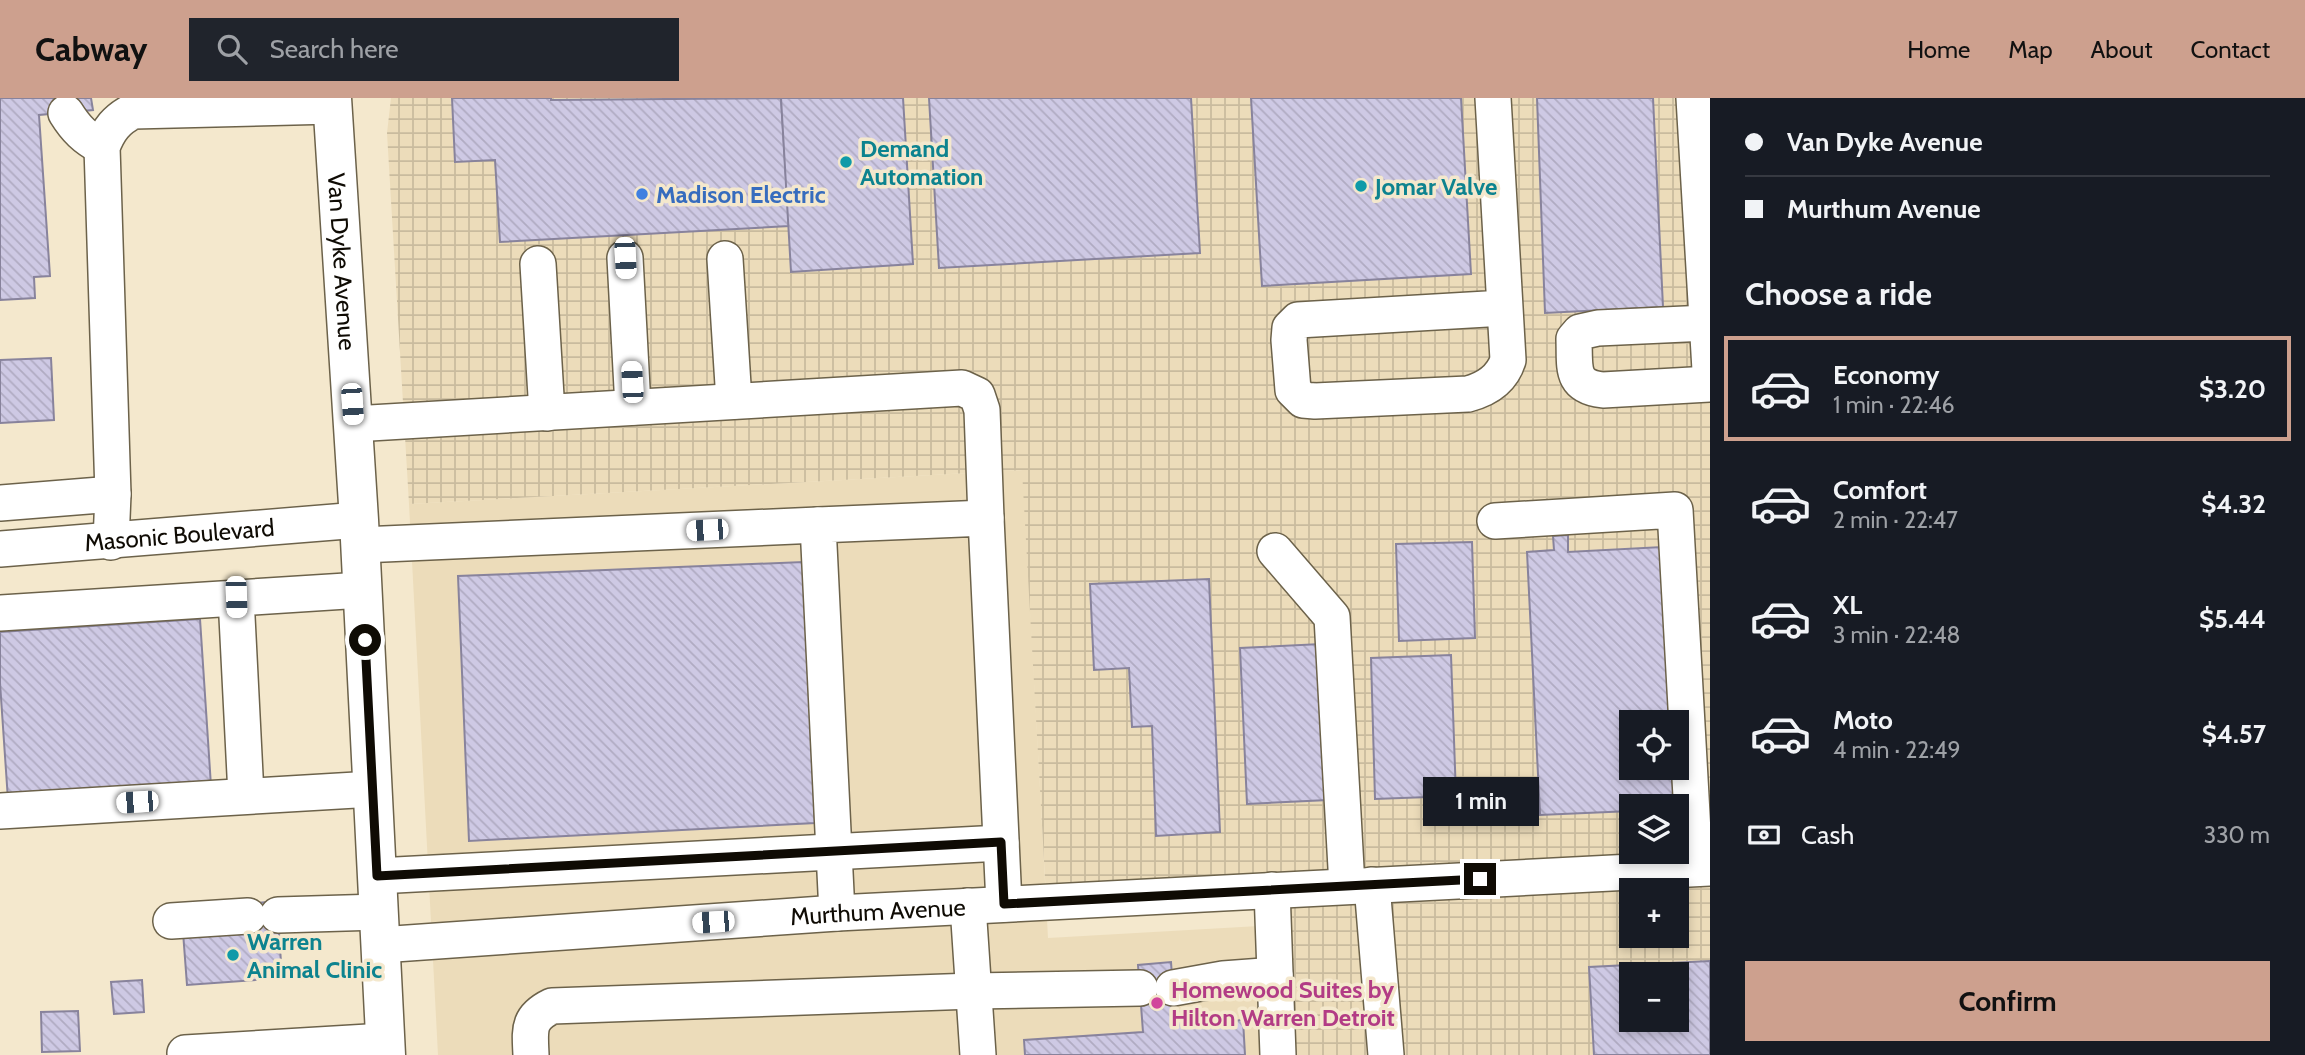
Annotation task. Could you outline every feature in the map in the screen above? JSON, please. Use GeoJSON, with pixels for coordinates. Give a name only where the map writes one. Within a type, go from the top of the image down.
{"type":"FeatureCollection","features":[{"type":"Feature","properties":{"kind":"main road","name":"Van Dyke Avenue"},"geometry":{"type":"LineString","coordinates":[[332,102],[360,533],[386,1048]]}},
{"type":"Feature","properties":{"kind":"street"},"geometry":{"type":"LineString","coordinates":[[1493,98],[1508,360],[1505,369],[1500,376],[1477,392],[1303,401],[1293,390],[1289,340],[1290,328],[1298,320],[1504,308]]}},
{"type":"Feature","properties":{"kind":"street"},"geometry":{"type":"LineString","coordinates":[[1694,98],[1710,370]]}},
{"type":"Feature","properties":{"kind":"street"},"geometry":{"type":"LineString","coordinates":[[111,542],[113,494],[102,147],[108,131],[132,105],[332,102]]}},
{"type":"Feature","properties":{"kind":"street"},"geometry":{"type":"LineString","coordinates":[[66,113],[74,127],[102,147]]}},
{"type":"Feature","properties":{"kind":"street"},"geometry":{"type":"LineString","coordinates":[[625,258],[633,407]]}},
{"type":"Feature","properties":{"kind":"street"},"geometry":{"type":"LineString","coordinates":[[725,259],[734,401]]}},
{"type":"Feature","properties":{"kind":"street"},"geometry":{"type":"LineString","coordinates":[[538,264],[547,413]]}},
{"type":"Feature","properties":{"kind":"street"},"geometry":{"type":"LineString","coordinates":[[1707,323],[1598,328],[1580,332],[1574,340],[1575,369],[1578,380],[1588,388],[1603,390],[1710,384]]}},
{"type":"Feature","properties":{"kind":"street"},"geometry":{"type":"LineString","coordinates":[[353,424],[962,388],[976,395],[982,410],[1004,904]]}},
{"type":"Feature","properties":{"kind":"street"},"geometry":{"type":"LineString","coordinates":[[0,503],[113,494]]}},
{"type":"Feature","properties":{"kind":"street"},"geometry":{"type":"LineString","coordinates":[[1495,521],[1675,510],[1702,868]]}},
{"type":"Feature","properties":{"kind":"street","name":"Masonic Boulevard"},"geometry":{"type":"LineString","coordinates":[[0,549],[360,533],[818,525],[986,518]]}},
{"type":"Feature","properties":{"kind":"street"},"geometry":{"type":"LineString","coordinates":[[818,525],[837,913]]}},
{"type":"Feature","properties":{"kind":"street"},"geometry":{"type":"LineString","coordinates":[[1275,551],[1332,617],[1360,886],[1386,1055]]}},
{"type":"Feature","properties":{"kind":"street"},"geometry":{"type":"LineString","coordinates":[[0,613],[362,590]]}},
{"type":"Feature","properties":{"kind":"street"},"geometry":{"type":"LineString","coordinates":[[236,597],[246,795]]}},
{"type":"Feature","properties":{"kind":"street"},"geometry":{"type":"LineString","coordinates":[[0,811],[373,789]]}},
{"type":"Feature","properties":{"kind":"street"},"geometry":{"type":"LineString","coordinates":[[171,921],[379,911],[834,851],[1001,842]]}},
{"type":"Feature","properties":{"kind":"street","name":"Murthum Avenue"},"geometry":{"type":"LineString","coordinates":[[379,911],[837,913],[1702,868]]}},
{"type":"Feature","properties":{"kind":"street"},"geometry":{"type":"LineString","coordinates":[[1272,890],[1278,1055]]}},
{"type":"Feature","properties":{"kind":"street"},"geometry":{"type":"LineString","coordinates":[[968,906],[978,1055]]}},
{"type":"Feature","properties":{"kind":"street"},"geometry":{"type":"LineString","coordinates":[[531,1055],[531,1025],[539,1013],[552,1006],[972,991],[1156,988],[1275,975]]}},
{"type":"Feature","properties":{"kind":"street"},"geometry":{"type":"LineString","coordinates":[[185,1053],[386,1048]]}},
{"type":"Feature","properties":{"kind":"shaded area"},"geometry":{"type":"Polygon","coordinates":[[[391,98],[1710,98],[1710,1055],[1267,1055],[1257,884],[1046,896],[1022,470],[409,504],[387,133],[391,98]]]}},
{"type":"Feature","properties":{"kind":"shaded area"},"geometry":{"type":"Polygon","coordinates":[[[1023,470],[1048,938],[1259,926],[1267,1055],[438,1055],[409,504],[1023,470]]]}},
{"type":"Feature","properties":{"kind":"building"},"geometry":{"type":"Polygon","coordinates":[[[0,98],[91,98],[93,110],[39,115],[50,276],[34,277],[35,298],[0,300],[0,98]]]}},
{"type":"Feature","properties":{"kind":"building","name":"Madison Electric"},"geometry":{"type":"Polygon","coordinates":[[[452,98],[781,98],[789,226],[500,242],[495,160],[455,162],[452,98]]]}},
{"type":"Feature","properties":{"kind":"building","name":"Demand Automation"},"geometry":{"type":"Polygon","coordinates":[[[781,98],[903,98],[913,264],[791,272],[781,98]]]}},
{"type":"Feature","properties":{"kind":"building"},"geometry":{"type":"Polygon","coordinates":[[[929,98],[1191,98],[1200,253],[939,268],[929,98]]]}},
{"type":"Feature","properties":{"kind":"building","name":"Jomar Valve"},"geometry":{"type":"Polygon","coordinates":[[[1251,98],[1461,98],[1471,274],[1262,286],[1251,98]]]}},
{"type":"Feature","properties":{"kind":"building"},"geometry":{"type":"Polygon","coordinates":[[[1537,98],[1653,98],[1663,307],[1545,313],[1537,98]]]}},
{"type":"Feature","properties":{"kind":"building"},"geometry":{"type":"Polygon","coordinates":[[[51,358],[54,420],[0,423],[0,360],[51,358]]]}},
{"type":"Feature","properties":{"kind":"building"},"geometry":{"type":"Polygon","coordinates":[[[1568,535],[1568,552],[1662,547],[1669,710],[1619,710],[1619,780],[1673,780],[1673,794],[1619,794],[1619,812],[1540,815],[1527,552],[1554,550],[1553,536],[1568,535]]]}},
{"type":"Feature","properties":{"kind":"building"},"geometry":{"type":"Polygon","coordinates":[[[1472,542],[1475,638],[1399,641],[1396,544],[1472,542]]]}},
{"type":"Feature","properties":{"kind":"building"},"geometry":{"type":"Polygon","coordinates":[[[803,562],[815,823],[469,841],[458,576],[803,562]]]}},
{"type":"Feature","properties":{"kind":"building"},"geometry":{"type":"Polygon","coordinates":[[[1209,579],[1220,832],[1156,836],[1152,726],[1132,727],[1129,668],[1094,670],[1090,584],[1209,579]]]}},
{"type":"Feature","properties":{"kind":"building"},"geometry":{"type":"Polygon","coordinates":[[[200,619],[211,786],[8,800],[0,683],[0,632],[200,619]]]}},
{"type":"Feature","properties":{"kind":"building"},"geometry":{"type":"Polygon","coordinates":[[[1321,644],[1328,800],[1247,804],[1240,648],[1321,644]]]}},
{"type":"Feature","properties":{"kind":"building"},"geometry":{"type":"Polygon","coordinates":[[[1451,655],[1456,796],[1375,799],[1371,658],[1451,655]]]}},
{"type":"Feature","properties":{"kind":"building","name":"Warren Animal Clinic"},"geometry":{"type":"Polygon","coordinates":[[[277,901],[282,978],[187,985],[183,932],[248,904],[277,901]]]}},
{"type":"Feature","properties":{"kind":"building"},"geometry":{"type":"Polygon","coordinates":[[[1710,961],[1710,1055],[1594,1055],[1589,967],[1619,966],[1619,1032],[1689,1032],[1689,962],[1710,961]]]}},
{"type":"Feature","properties":{"kind":"building","name":"Homewood Suites by Hilton Warren Detroit"},"geometry":{"type":"Polygon","coordinates":[[[1171,962],[1175,1017],[1186,1024],[1243,1020],[1245,1055],[1025,1055],[1024,1040],[1143,1032],[1138,965],[1171,962]]]}},
{"type":"Feature","properties":{"kind":"building"},"geometry":{"type":"Polygon","coordinates":[[[142,980],[144,1012],[114,1014],[111,982],[142,980]]]}},
{"type":"Feature","properties":{"kind":"building"},"geometry":{"type":"Polygon","coordinates":[[[78,1011],[80,1051],[42,1052],[41,1012],[78,1011]]]}},
{"type":"Feature","properties":{"kind":"place","name":"Demand Automation"},"geometry":{"type":"Point","coordinates":[846,162]}},
{"type":"Feature","properties":{"kind":"place","name":"Jomar Valve"},"geometry":{"type":"Point","coordinates":[1361,186]}},
{"type":"Feature","properties":{"kind":"place","name":"Madison Electric"},"geometry":{"type":"Point","coordinates":[642,194]}},
{"type":"Feature","properties":{"kind":"place","name":"Warren Animal Clinic"},"geometry":{"type":"Point","coordinates":[233,955]}},
{"type":"Feature","properties":{"kind":"place","name":"Homewood Suites by Hilton Warren Detroit"},"geometry":{"type":"Point","coordinates":[1157,1003]}},
{"type":"Feature","properties":{"kind":"route"},"geometry":{"type":"LineString","coordinates":[[365,640],[377,876],[1001,842],[1004,904],[1480,879]]}}]}
